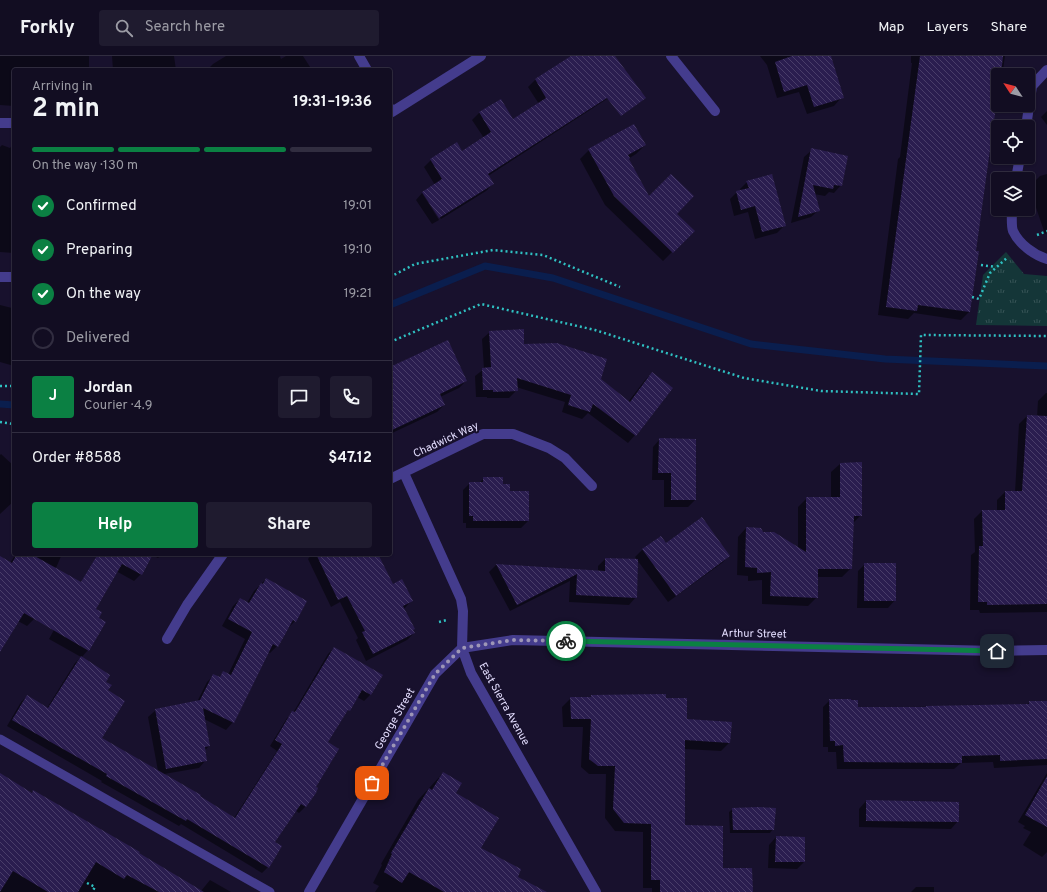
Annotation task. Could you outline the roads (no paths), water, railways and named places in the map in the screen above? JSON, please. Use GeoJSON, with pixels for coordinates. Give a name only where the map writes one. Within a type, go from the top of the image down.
{"type":"FeatureCollection","features":[{"type":"Feature","properties":{"kind":"street"},"geometry":{"type":"LineString","coordinates":[[359,56],[366,68]]}},
{"type":"Feature","properties":{"kind":"street"},"geometry":{"type":"LineString","coordinates":[[392,109],[481,56]]}},
{"type":"Feature","properties":{"kind":"street"},"geometry":{"type":"LineString","coordinates":[[671,56],[715,111]]}},
{"type":"Feature","properties":{"kind":"street"},"geometry":{"type":"LineString","coordinates":[[1027,120],[1032,86],[1047,70]]}},
{"type":"Feature","properties":{"kind":"street"},"geometry":{"type":"LineString","coordinates":[[0,123],[12,123]]}},
{"type":"Feature","properties":{"kind":"street"},"geometry":{"type":"LineString","coordinates":[[1012,216],[1013,230],[1023,244],[1038,256],[1047,259]]}},
{"type":"Feature","properties":{"kind":"street"},"geometry":{"type":"LineString","coordinates":[[0,277],[12,277]]}},
{"type":"Feature","properties":{"kind":"street","name":"Chadwick Way"},"geometry":{"type":"LineString","coordinates":[[392,478],[483,434],[513,434],[549,448],[565,458],[592,486]]}},
{"type":"Feature","properties":{"kind":"street","name":"East Sierra Avenue"},"geometry":{"type":"LineString","coordinates":[[404,473],[461,599],[463,611],[462,648],[471,672],[596,892]]}},
{"type":"Feature","properties":{"kind":"street"},"geometry":{"type":"LineString","coordinates":[[167,639],[187,605],[221,556]]}},
{"type":"Feature","properties":{"kind":"street","name":"Arthur Street"},"geometry":{"type":"LineString","coordinates":[[462,648],[513,640],[997,651],[1047,650]]}},
{"type":"Feature","properties":{"kind":"street","name":"George Street"},"geometry":{"type":"LineString","coordinates":[[309,892],[435,674],[462,648]]}},
{"type":"Feature","properties":{"kind":"lane"},"geometry":{"type":"LineString","coordinates":[[0,740],[270,892]]}},
{"type":"Feature","properties":{"kind":"waterway"},"geometry":{"type":"LineString","coordinates":[[392,304],[485,266],[553,278],[751,344],[885,359],[1047,366]]}},
{"type":"Feature","properties":{"kind":"waterway"},"geometry":{"type":"LineString","coordinates":[[0,404],[12,405]]}}]}
